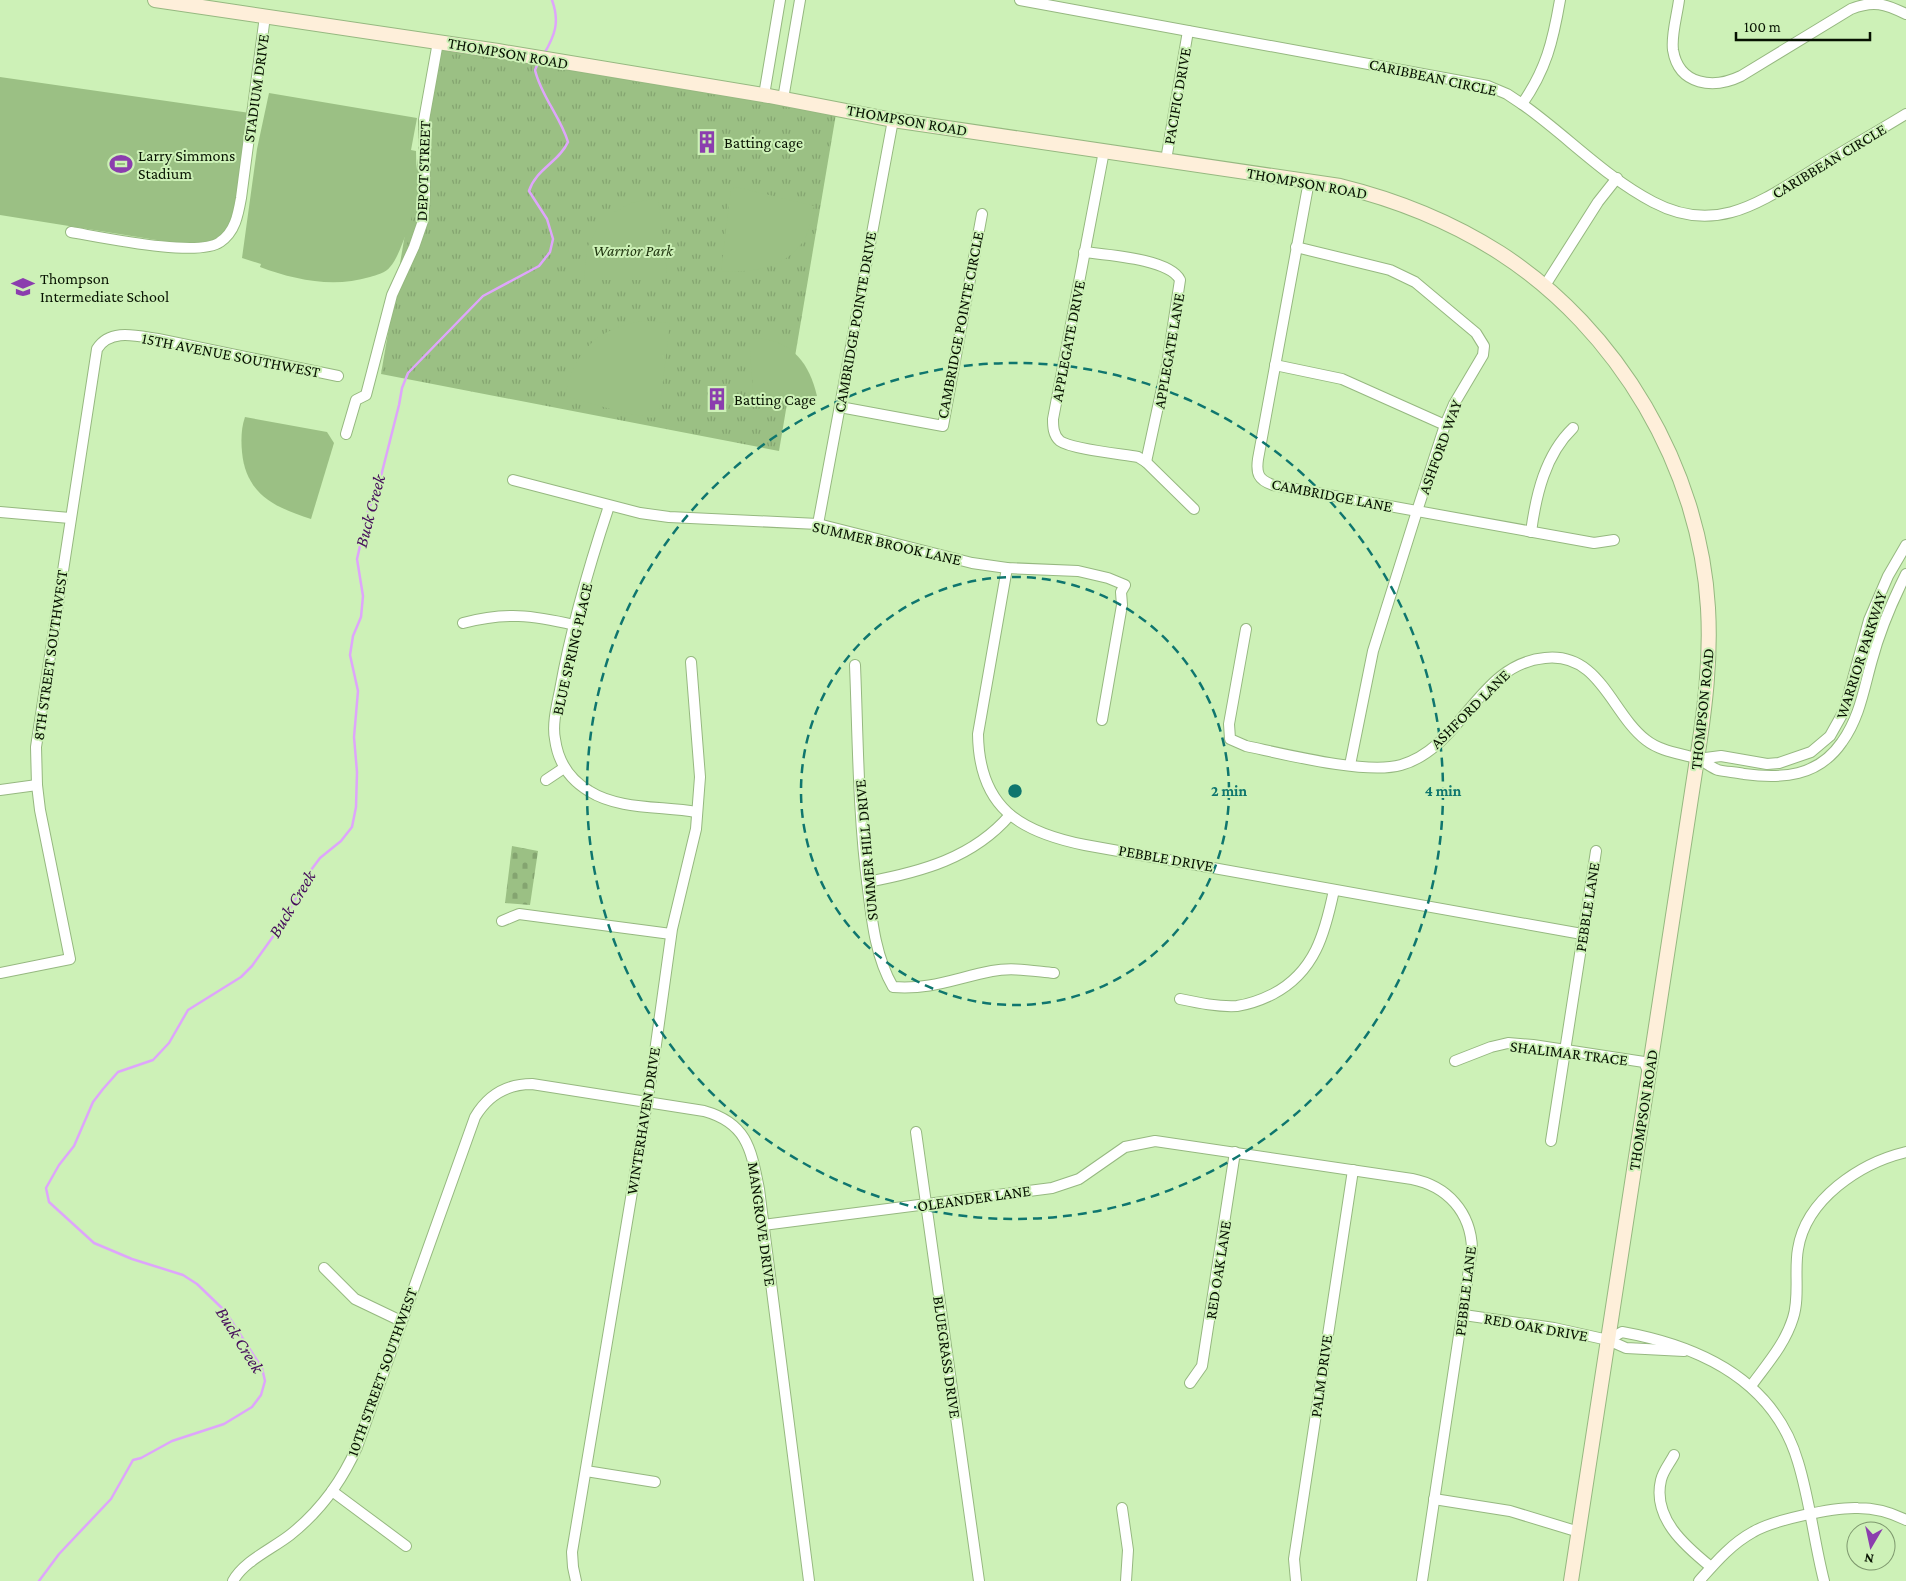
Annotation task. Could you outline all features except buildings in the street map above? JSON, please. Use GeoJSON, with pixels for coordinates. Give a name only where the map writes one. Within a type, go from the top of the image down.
{"type":"FeatureCollection","features":[{"type":"Feature","properties":{"kind":"street","name":"THOMPSON ROAD"},"geometry":{"type":"LineString","coordinates":[[155,0],[498,51],[764,95],[893,120],[1309,181],[1373,194],[1432,216],[1500,253],[1544,286],[1596,338],[1634,388],[1666,447],[1691,512],[1706,587],[1710,652],[1707,692],[1697,759],[1571,1581]]}},
{"type":"Feature","properties":{"kind":"street"},"geometry":{"type":"LineString","coordinates":[[764,95],[780,0]]}},
{"type":"Feature","properties":{"kind":"street"},"geometry":{"type":"LineString","coordinates":[[783,99],[800,0]]}},
{"type":"Feature","properties":{"kind":"street","name":"CARIBBEAN CIRCLE"},"geometry":{"type":"LineString","coordinates":[[1020,0],[1464,81],[1497,89],[1522,104],[1617,178],[1651,201],[1672,211],[1701,216],[1724,215],[1763,200],[1906,114]]}},
{"type":"Feature","properties":{"kind":"street"},"geometry":{"type":"LineString","coordinates":[[1522,104],[1541,73],[1550,50],[1560,0]]}},
{"type":"Feature","properties":{"kind":"street"},"geometry":{"type":"LineString","coordinates":[[1680,0],[1673,47],[1676,60],[1686,73],[1694,79],[1712,85],[1729,82],[1866,1],[1906,14]]}},
{"type":"Feature","properties":{"kind":"street","name":"STADIUM DRIVE"},"geometry":{"type":"LineString","coordinates":[[71,232],[182,248],[209,247],[227,237],[236,222],[241,198],[265,16]]}},
{"type":"Feature","properties":{"kind":"street","name":"PACIFIC DRIVE"},"geometry":{"type":"LineString","coordinates":[[1166,160],[1188,31]]}},
{"type":"Feature","properties":{"kind":"street","name":"DEPOT STREET"},"geometry":{"type":"LineString","coordinates":[[346,434],[356,400],[366,395],[392,295],[414,247],[423,221],[425,195],[422,136],[438,42]]}},
{"type":"Feature","properties":{"kind":"street","name":"CAMBRIDGE POINTE DRIVE"},"geometry":{"type":"LineString","coordinates":[[818,524],[893,120]]}},
{"type":"Feature","properties":{"kind":"street","name":"APPLEGATE DRIVE"},"geometry":{"type":"LineString","coordinates":[[1104,151],[1053,418],[1054,432],[1061,442],[1073,446],[1138,457],[1146,462]]}},
{"type":"Feature","properties":{"kind":"street"},"geometry":{"type":"LineString","coordinates":[[1544,286],[1598,202],[1617,178]]}},
{"type":"Feature","properties":{"kind":"street","name":"CAMBRIDGE LANE"},"geometry":{"type":"LineString","coordinates":[[1309,181],[1256,472],[1264,482],[1594,543],[1614,540]]}},
{"type":"Feature","properties":{"kind":"street","name":"CAMBRIDGE POINTE CIRCLE"},"geometry":{"type":"LineString","coordinates":[[840,407],[943,426],[982,214]]}},
{"type":"Feature","properties":{"kind":"street","name":"ASHFORD WAY"},"geometry":{"type":"LineString","coordinates":[[1296,247],[1397,273],[1415,282],[1482,339],[1484,346],[1482,356],[1454,404],[1417,511],[1373,651],[1350,765]]}},
{"type":"Feature","properties":{"kind":"street","name":"APPLEGATE LANE"},"geometry":{"type":"LineString","coordinates":[[1084,252],[1158,265],[1171,270],[1180,280],[1167,365],[1146,462]]}},
{"type":"Feature","properties":{"kind":"street","name":"15TH AVENUE SOUTHWEST"},"geometry":{"type":"LineString","coordinates":[[98,347],[104,340],[130,335],[158,338],[338,376]]}},
{"type":"Feature","properties":{"kind":"street","name":"8TH STREET SOUTHWEST"},"geometry":{"type":"LineString","coordinates":[[0,973],[70,959],[37,785],[36,754],[39,722],[70,518],[95,355],[98,347]]}},
{"type":"Feature","properties":{"kind":"street"},"geometry":{"type":"LineString","coordinates":[[1275,365],[1342,379],[1446,425]]}},
{"type":"Feature","properties":{"kind":"street"},"geometry":{"type":"LineString","coordinates":[[1532,532],[1542,478],[1561,439],[1573,428]]}},
{"type":"Feature","properties":{"kind":"street"},"geometry":{"type":"LineString","coordinates":[[1146,462],[1194,509]]}},
{"type":"Feature","properties":{"kind":"street","name":"SUMMER BROOK LANE"},"geometry":{"type":"LineString","coordinates":[[513,480],[608,506],[669,517],[818,524],[958,560],[1007,568],[1078,571],[1108,578],[1125,585],[1122,592],[1122,605],[1102,720]]}},
{"type":"Feature","properties":{"kind":"street","name":"BLUE SPRING PLACE"},"geometry":{"type":"LineString","coordinates":[[608,506],[574,625],[554,725],[554,737],[564,768],[575,782],[604,798],[696,812]]}},
{"type":"Feature","properties":{"kind":"street"},"geometry":{"type":"LineString","coordinates":[[0,512],[70,518]]}},
{"type":"Feature","properties":{"kind":"street","name":"WARRIOR PARKWAY"},"geometry":{"type":"LineString","coordinates":[[1697,759],[1721,756],[1768,764],[1779,763],[1811,752],[1830,736],[1844,711],[1869,620],[1888,576],[1906,545]]}},
{"type":"Feature","properties":{"kind":"street","name":"PEBBLE DRIVE"},"geometry":{"type":"LineString","coordinates":[[1007,568],[981,715],[978,747],[987,782],[998,800],[1010,815],[1038,833],[1060,840],[1582,934]]}},
{"type":"Feature","properties":{"kind":"street","name":"WARRIOR PARKWAY"},"geometry":{"type":"LineString","coordinates":[[1697,759],[1718,770],[1762,776],[1787,777],[1812,768],[1835,752],[1856,718],[1880,634],[1906,574]]}},
{"type":"Feature","properties":{"kind":"street"},"geometry":{"type":"LineString","coordinates":[[463,623],[512,614],[542,617],[574,625]]}},
{"type":"Feature","properties":{"kind":"street","name":"ASHFORD LANE"},"geometry":{"type":"LineString","coordinates":[[1246,629],[1229,724],[1230,739],[1246,746],[1380,769],[1401,765],[1417,759],[1438,744],[1504,673],[1528,661],[1547,658],[1572,661],[1586,669],[1605,687],[1643,738],[1653,745],[1697,759]]}},
{"type":"Feature","properties":{"kind":"street","name":"WINTERHAVEN DRIVE"},"geometry":{"type":"LineString","coordinates":[[576,1581],[572,1552],[646,1102],[671,934],[679,892],[696,829],[700,778],[691,662]]}},
{"type":"Feature","properties":{"kind":"street","name":"SUMMER HILL DRIVE"},"geometry":{"type":"LineString","coordinates":[[855,665],[860,788],[867,882],[877,943],[885,974],[893,987],[926,987],[991,971],[1010,969],[1054,973]]}},
{"type":"Feature","properties":{"kind":"street"},"geometry":{"type":"LineString","coordinates":[[546,780],[564,768]]}},
{"type":"Feature","properties":{"kind":"street"},"geometry":{"type":"LineString","coordinates":[[0,790],[37,785]]}},
{"type":"Feature","properties":{"kind":"street"},"geometry":{"type":"LineString","coordinates":[[867,882],[916,872],[953,858],[984,840],[1010,815]]}},
{"type":"Feature","properties":{"kind":"street","name":"PEBBLE LANE"},"geometry":{"type":"LineString","coordinates":[[1551,1141],[1563,1050],[1596,851]]}},
{"type":"Feature","properties":{"kind":"street"},"geometry":{"type":"LineString","coordinates":[[1180,999],[1216,1006],[1245,1004],[1264,998],[1289,984],[1305,969],[1320,944],[1334,890]]}},
{"type":"Feature","properties":{"kind":"street"},"geometry":{"type":"LineString","coordinates":[[502,921],[519,914],[671,934]]}},
{"type":"Feature","properties":{"kind":"street","name":"SHALIMAR TRACE"},"geometry":{"type":"LineString","coordinates":[[1456,1061],[1501,1044],[1533,1045],[1644,1062],[1649,1074]]}},
{"type":"Feature","properties":{"kind":"street","name":"MANGROVE DRIVE"},"geometry":{"type":"LineString","coordinates":[[472,1124],[478,1112],[495,1094],[516,1084],[549,1086],[715,1114],[727,1120],[742,1133],[753,1158],[809,1581]]}},
{"type":"Feature","properties":{"kind":"street","name":"10TH STREET SOUTHWEST"},"geometry":{"type":"LineString","coordinates":[[233,1581],[246,1566],[307,1520],[332,1491],[357,1447],[472,1124]]}},
{"type":"Feature","properties":{"kind":"street","name":"BLUEGRASS DRIVE"},"geometry":{"type":"LineString","coordinates":[[916,1132],[979,1581]]}},
{"type":"Feature","properties":{"kind":"street","name":"OLEANDER LANE"},"geometry":{"type":"LineString","coordinates":[[763,1225],[1052,1188],[1079,1179],[1124,1147],[1143,1142],[1174,1143]]}},
{"type":"Feature","properties":{"kind":"street","name":"PEBBLE LANE"},"geometry":{"type":"LineString","coordinates":[[1174,1143],[1428,1182],[1441,1190],[1456,1204],[1465,1218],[1472,1240],[1464,1315],[1422,1581]]}},
{"type":"Feature","properties":{"kind":"street","name":"RED OAK LANE"},"geometry":{"type":"LineString","coordinates":[[1190,1384],[1200,1370],[1204,1358],[1235,1152]]}},
{"type":"Feature","properties":{"kind":"street"},"geometry":{"type":"LineString","coordinates":[[1750,1386],[1782,1345],[1794,1316],[1797,1251],[1804,1227],[1812,1213],[1821,1200],[1836,1187],[1886,1157],[1906,1152]]}},
{"type":"Feature","properties":{"kind":"street","name":"PALM DRIVE"},"geometry":{"type":"LineString","coordinates":[[1296,1581],[1295,1550],[1354,1170]]}},
{"type":"Feature","properties":{"kind":"street"},"geometry":{"type":"LineString","coordinates":[[324,1268],[355,1300],[401,1321]]}},
{"type":"Feature","properties":{"kind":"street","name":"RED OAK DRIVE"},"geometry":{"type":"LineString","coordinates":[[1464,1315],[1538,1325],[1608,1340],[1626,1348],[1690,1352]]}},
{"type":"Feature","properties":{"kind":"street"},"geometry":{"type":"LineString","coordinates":[[1608,1340],[1622,1332],[1658,1338],[1726,1367],[1750,1386],[1778,1416],[1798,1460],[1824,1581]]}},
{"type":"Feature","properties":{"kind":"street"},"geometry":{"type":"LineString","coordinates":[[1674,1455],[1661,1481],[1662,1510],[1672,1529],[1686,1545],[1712,1567]]}},
{"type":"Feature","properties":{"kind":"street"},"geometry":{"type":"LineString","coordinates":[[586,1471],[655,1482]]}},
{"type":"Feature","properties":{"kind":"street"},"geometry":{"type":"LineString","coordinates":[[332,1491],[406,1546]]}},
{"type":"Feature","properties":{"kind":"street"},"geometry":{"type":"LineString","coordinates":[[1434,1499],[1510,1511],[1579,1532]]}},
{"type":"Feature","properties":{"kind":"street"},"geometry":{"type":"LineString","coordinates":[[1122,1508],[1128,1550],[1126,1581]]}},
{"type":"Feature","properties":{"kind":"street"},"geometry":{"type":"LineString","coordinates":[[1699,1581],[1732,1547],[1755,1531],[1776,1523],[1847,1508],[1864,1508],[1892,1514],[1906,1520]]}},
{"type":"Feature","properties":{"kind":"green space","name":"Warrior Park"},"geometry":{"type":"Polygon","coordinates":[[[438,42],[836,114],[779,451],[381,374],[438,42]]]}},
{"type":"Feature","properties":{"kind":"green space","name":"Larry Simmons Stadium"},"geometry":{"type":"Polygon","coordinates":[[[0,77],[250,113],[231,224],[223,235],[217,239],[188,245],[0,215],[0,77]]]}},
{"type":"Feature","properties":{"kind":"green space"},"geometry":{"type":"Polygon","coordinates":[[[269,93],[417,118],[411,150],[416,151],[417,197],[411,220],[415,223],[411,234],[407,232],[400,250],[386,271],[381,274],[342,282],[314,281],[273,272],[260,267],[261,264],[242,258],[257,149],[269,93]]]}},
{"type":"Feature","properties":{"kind":"green space"},"geometry":{"type":"Polygon","coordinates":[[[736,187],[814,206],[807,234],[794,252],[776,264],[754,270],[721,271],[731,189],[736,187]]]}},
{"type":"Feature","properties":{"kind":"green space"},"geometry":{"type":"Polygon","coordinates":[[[658,198],[667,272],[660,280],[584,280],[587,248],[597,228],[613,213],[631,203],[658,198]]]}},
{"type":"Feature","properties":{"kind":"green space"},"geometry":{"type":"Polygon","coordinates":[[[643,321],[670,323],[659,413],[653,418],[621,412],[565,396],[575,366],[590,344],[613,329],[643,321]]]}},
{"type":"Feature","properties":{"kind":"green space"},"geometry":{"type":"Polygon","coordinates":[[[749,338],[775,342],[795,353],[808,371],[817,396],[754,403],[749,338]]]}},
{"type":"Feature","properties":{"kind":"green space"},"geometry":{"type":"Polygon","coordinates":[[[245,417],[327,432],[334,443],[311,519],[274,504],[264,497],[249,478],[245,466],[241,439],[245,417]]]}},
{"type":"Feature","properties":{"kind":"green space"},"geometry":{"type":"Polygon","coordinates":[[[512,846],[538,851],[530,905],[505,903],[512,846]]]}},
{"type":"Feature","properties":{"kind":"waterway","name":"Buck Creek"},"geometry":{"type":"LineString","coordinates":[[544,54],[551,41],[556,22],[552,0]]}},
{"type":"Feature","properties":{"kind":"waterway","name":"Buck Creek"},"geometry":{"type":"LineString","coordinates":[[39,1581],[59,1554],[111,1499],[133,1460],[141,1458],[172,1441],[224,1424],[252,1407],[261,1395],[265,1381],[262,1368],[225,1311],[197,1284],[183,1275],[132,1259],[94,1243],[49,1202],[46,1188],[59,1165],[74,1146],[93,1102],[103,1089],[118,1072],[153,1060],[169,1043],[188,1010],[241,977],[252,966],[282,924],[311,870],[320,858],[341,841],[352,827],[356,807],[357,772],[354,737],[358,691],[350,655],[353,636],[361,617],[363,596],[357,559],[368,511],[379,484],[402,388],[408,373],[483,296],[539,266],[550,252],[553,239],[547,219],[529,191],[532,183],[559,155],[568,142],[538,79],[535,70],[538,63]]}},
{"type":"Feature","properties":{"kind":"place","name":"Batting cage"},"geometry":{"type":"Point","coordinates":[707,142]}},
{"type":"Feature","properties":{"kind":"place","name":"Larry Simmons Stadium"},"geometry":{"type":"Point","coordinates":[121,164]}},
{"type":"Feature","properties":{"kind":"place","name":"Thompson Intermediate School"},"geometry":{"type":"Point","coordinates":[23,287]}},
{"type":"Feature","properties":{"kind":"place","name":"Batting Cage"},"geometry":{"type":"Point","coordinates":[717,399]}}]}
